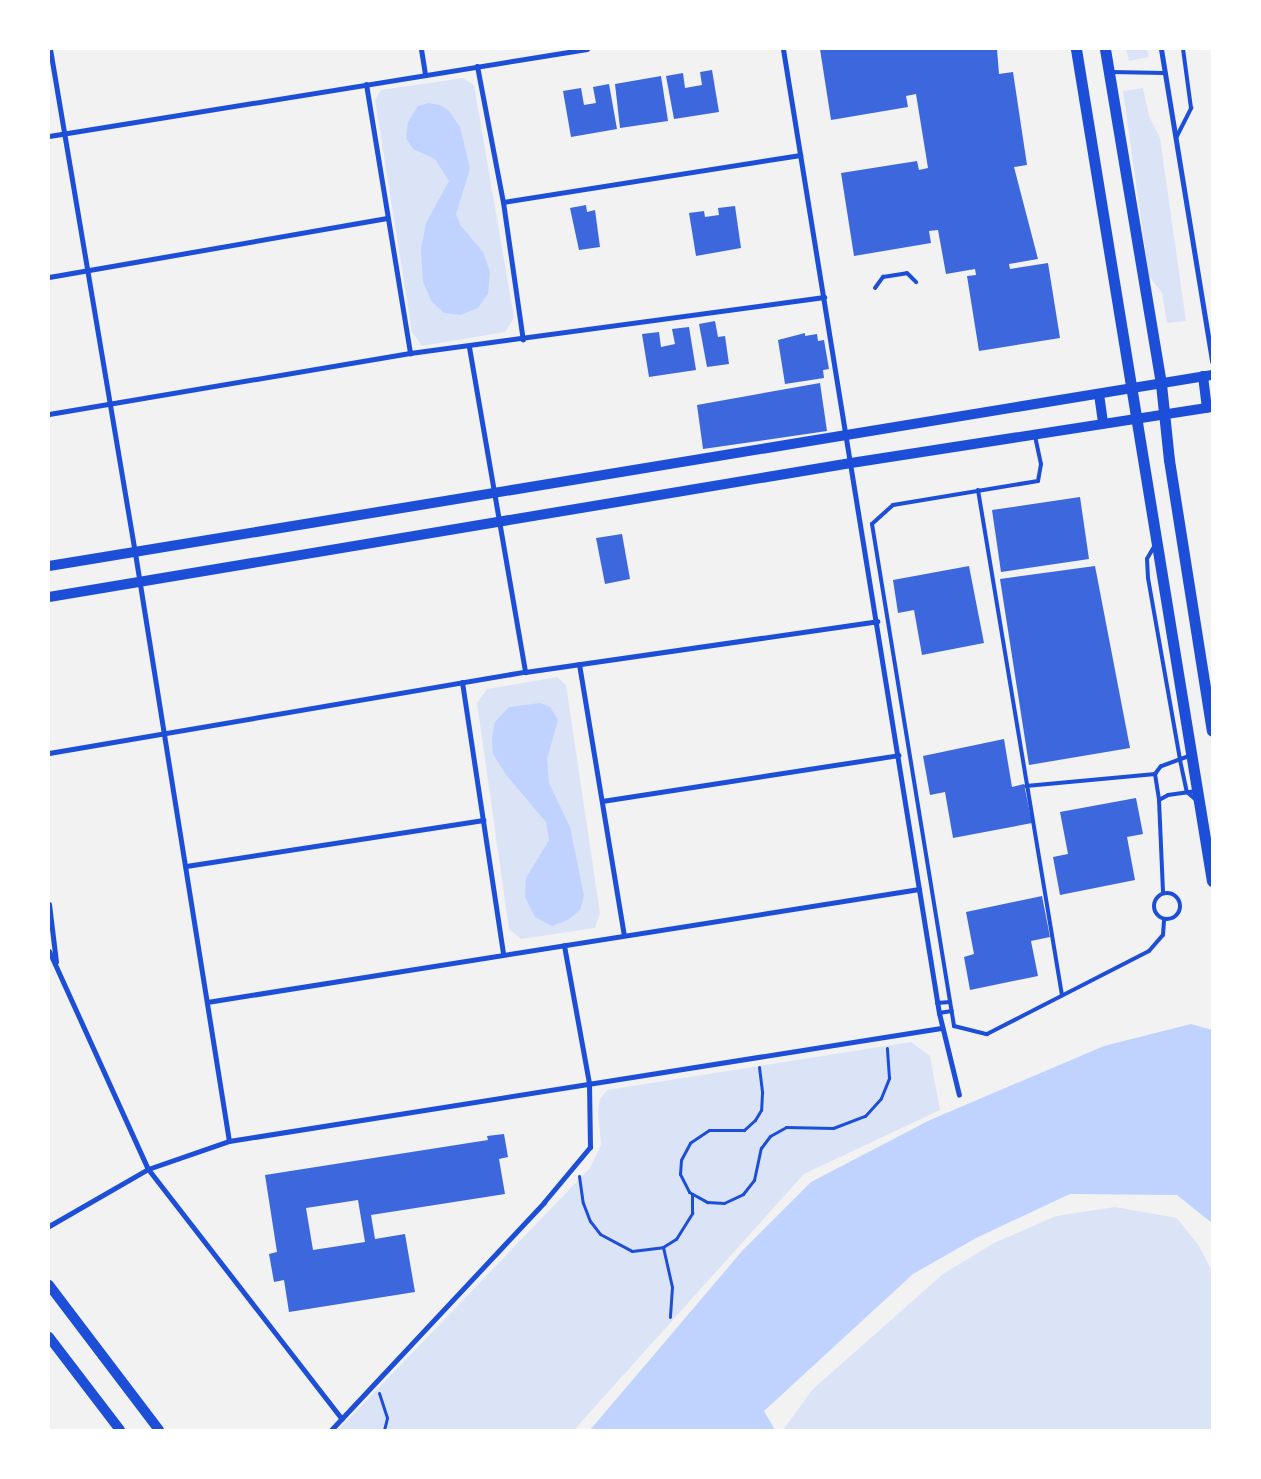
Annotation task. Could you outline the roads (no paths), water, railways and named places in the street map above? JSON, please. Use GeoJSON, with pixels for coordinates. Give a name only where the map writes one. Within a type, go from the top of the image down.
{"type":"FeatureCollection","features":[{"type":"Feature","properties":{"kind":"main road"},"geometry":{"type":"LineString","coordinates":[[1076,49],[1191,756],[1192,791],[1199,803],[1212,881]]}},
{"type":"Feature","properties":{"kind":"main road"},"geometry":{"type":"LineString","coordinates":[[1105,49],[1161,384],[1164,415],[1212,731]]}},
{"type":"Feature","properties":{"kind":"main road"},"geometry":{"type":"LineString","coordinates":[[49,566],[1208,376],[1210,408],[851,463],[498,524],[49,596]]}},
{"type":"Feature","properties":{"kind":"main road"},"geometry":{"type":"LineString","coordinates":[[1100,394],[1103,424]]}},
{"type":"Feature","properties":{"kind":"main road"},"geometry":{"type":"LineString","coordinates":[[49,1285],[159,1430]]}},
{"type":"Feature","properties":{"kind":"main road"},"geometry":{"type":"LineString","coordinates":[[49,1337],[120,1430]]}},
{"type":"Feature","properties":{"kind":"street"},"geometry":{"type":"LineString","coordinates":[[50,49],[135,553],[229,1141]]}},
{"type":"Feature","properties":{"kind":"street"},"geometry":{"type":"LineString","coordinates":[[421,49],[425,75]]}},
{"type":"Feature","properties":{"kind":"street"},"geometry":{"type":"LineString","coordinates":[[49,136],[587,49]]}},
{"type":"Feature","properties":{"kind":"street"},"geometry":{"type":"LineString","coordinates":[[783,49],[848,435],[941,1028],[959,1095]]}},
{"type":"Feature","properties":{"kind":"street"},"geometry":{"type":"LineString","coordinates":[[1161,49],[1212,362]]}},
{"type":"Feature","properties":{"kind":"street"},"geometry":{"type":"LineString","coordinates":[[477,66],[503,202],[523,340]]}},
{"type":"Feature","properties":{"kind":"street"},"geometry":{"type":"LineString","coordinates":[[366,84],[410,353]]}},
{"type":"Feature","properties":{"kind":"street"},"geometry":{"type":"LineString","coordinates":[[503,202],[800,155]]}},
{"type":"Feature","properties":{"kind":"street"},"geometry":{"type":"LineString","coordinates":[[49,277],[388,218]]}},
{"type":"Feature","properties":{"kind":"street"},"geometry":{"type":"LineString","coordinates":[[49,414],[410,353],[469,348],[824,297]]}},
{"type":"Feature","properties":{"kind":"street"},"geometry":{"type":"LineString","coordinates":[[469,348],[525,672]]}},
{"type":"Feature","properties":{"kind":"street"},"geometry":{"type":"LineString","coordinates":[[49,752],[525,672],[877,621]]}},
{"type":"Feature","properties":{"kind":"street"},"geometry":{"type":"LineString","coordinates":[[579,664],[624,935]]}},
{"type":"Feature","properties":{"kind":"street"},"geometry":{"type":"LineString","coordinates":[[462,682],[503,954]]}},
{"type":"Feature","properties":{"kind":"street"},"geometry":{"type":"LineString","coordinates":[[602,801],[898,754]]}},
{"type":"Feature","properties":{"kind":"street"},"geometry":{"type":"LineString","coordinates":[[186,866],[483,820]]}},
{"type":"Feature","properties":{"kind":"street"},"geometry":{"type":"LineString","coordinates":[[207,1002],[919,889]]}},
{"type":"Feature","properties":{"kind":"street"},"geometry":{"type":"LineString","coordinates":[[49,904],[56,967]]}},
{"type":"Feature","properties":{"kind":"street"},"geometry":{"type":"LineString","coordinates":[[331,1430],[590,1147],[588,1083],[564,945]]}},
{"type":"Feature","properties":{"kind":"street"},"geometry":{"type":"LineString","coordinates":[[49,952],[148,1169],[342,1419]]}},
{"type":"Feature","properties":{"kind":"street"},"geometry":{"type":"LineString","coordinates":[[49,1226],[148,1169],[229,1141],[941,1028]]}},
{"type":"Feature","properties":{"kind":"lane"},"geometry":{"type":"LineString","coordinates":[[1175,140],[1191,108],[1183,49]]}},
{"type":"Feature","properties":{"kind":"lane"},"geometry":{"type":"LineString","coordinates":[[1109,71],[1164,73]]}},
{"type":"Feature","properties":{"kind":"lane"},"geometry":{"type":"LineString","coordinates":[[875,288],[883,277],[907,273],[916,282]]}},
{"type":"Feature","properties":{"kind":"lane"},"geometry":{"type":"LineString","coordinates":[[1034,434],[1041,464],[1038,481],[893,504],[872,524],[954,1026],[987,1034],[1062,996],[1149,951],[1163,936],[1164,919]]}},
{"type":"Feature","properties":{"kind":"lane"},"geometry":{"type":"LineString","coordinates":[[978,490],[1062,996]]}},
{"type":"Feature","properties":{"kind":"lane"},"geometry":{"type":"LineString","coordinates":[[1156,544],[1147,559],[1148,578],[1180,760],[1192,791],[1168,795],[1159,800]]}},
{"type":"Feature","properties":{"kind":"lane"},"geometry":{"type":"LineString","coordinates":[[1169,696],[1181,694]]}},
{"type":"Feature","properties":{"kind":"lane"},"geometry":{"type":"LineString","coordinates":[[1164,919],[1154,911],[1154,905],[1163,893],[1159,800],[1155,774],[1161,766],[1191,756]]}},
{"type":"Feature","properties":{"kind":"lane"},"geometry":{"type":"LineString","coordinates":[[1026,786],[1155,774]]}},
{"type":"Feature","properties":{"kind":"lane"},"geometry":{"type":"LineString","coordinates":[[1163,893],[1173,894],[1180,903],[1176,915],[1164,919]]}},
{"type":"Feature","properties":{"kind":"lane"},"geometry":{"type":"LineString","coordinates":[[938,1003],[950,1002]]}},
{"type":"Feature","properties":{"kind":"lane"},"geometry":{"type":"LineString","coordinates":[[939,1013],[952,1011]]}},
{"type":"Feature","properties":{"kind":"water"},"geometry":{"type":"Polygon","coordinates":[[[428,103],[440,105],[449,111],[460,127],[470,169],[456,214],[461,226],[483,252],[490,272],[488,294],[478,308],[461,315],[444,313],[432,302],[423,282],[421,249],[426,223],[449,181],[435,159],[413,149],[406,138],[408,122],[418,106],[428,103]]]}},
{"type":"Feature","properties":{"kind":"water"},"geometry":{"type":"Polygon","coordinates":[[[540,703],[550,707],[558,720],[547,759],[549,783],[570,827],[584,896],[580,910],[568,920],[552,926],[535,917],[525,897],[526,878],[549,840],[546,822],[507,776],[493,754],[492,738],[495,722],[509,707],[540,703]]]}},
{"type":"Feature","properties":{"kind":"water"},"geometry":{"type":"Polygon","coordinates":[[[1191,1024],[1212,1030],[1212,1223],[1177,1195],[1070,1194],[976,1238],[913,1274],[764,1411],[775,1430],[590,1430],[743,1250],[811,1182],[930,1120],[1104,1046],[1191,1024]]]}}]}
